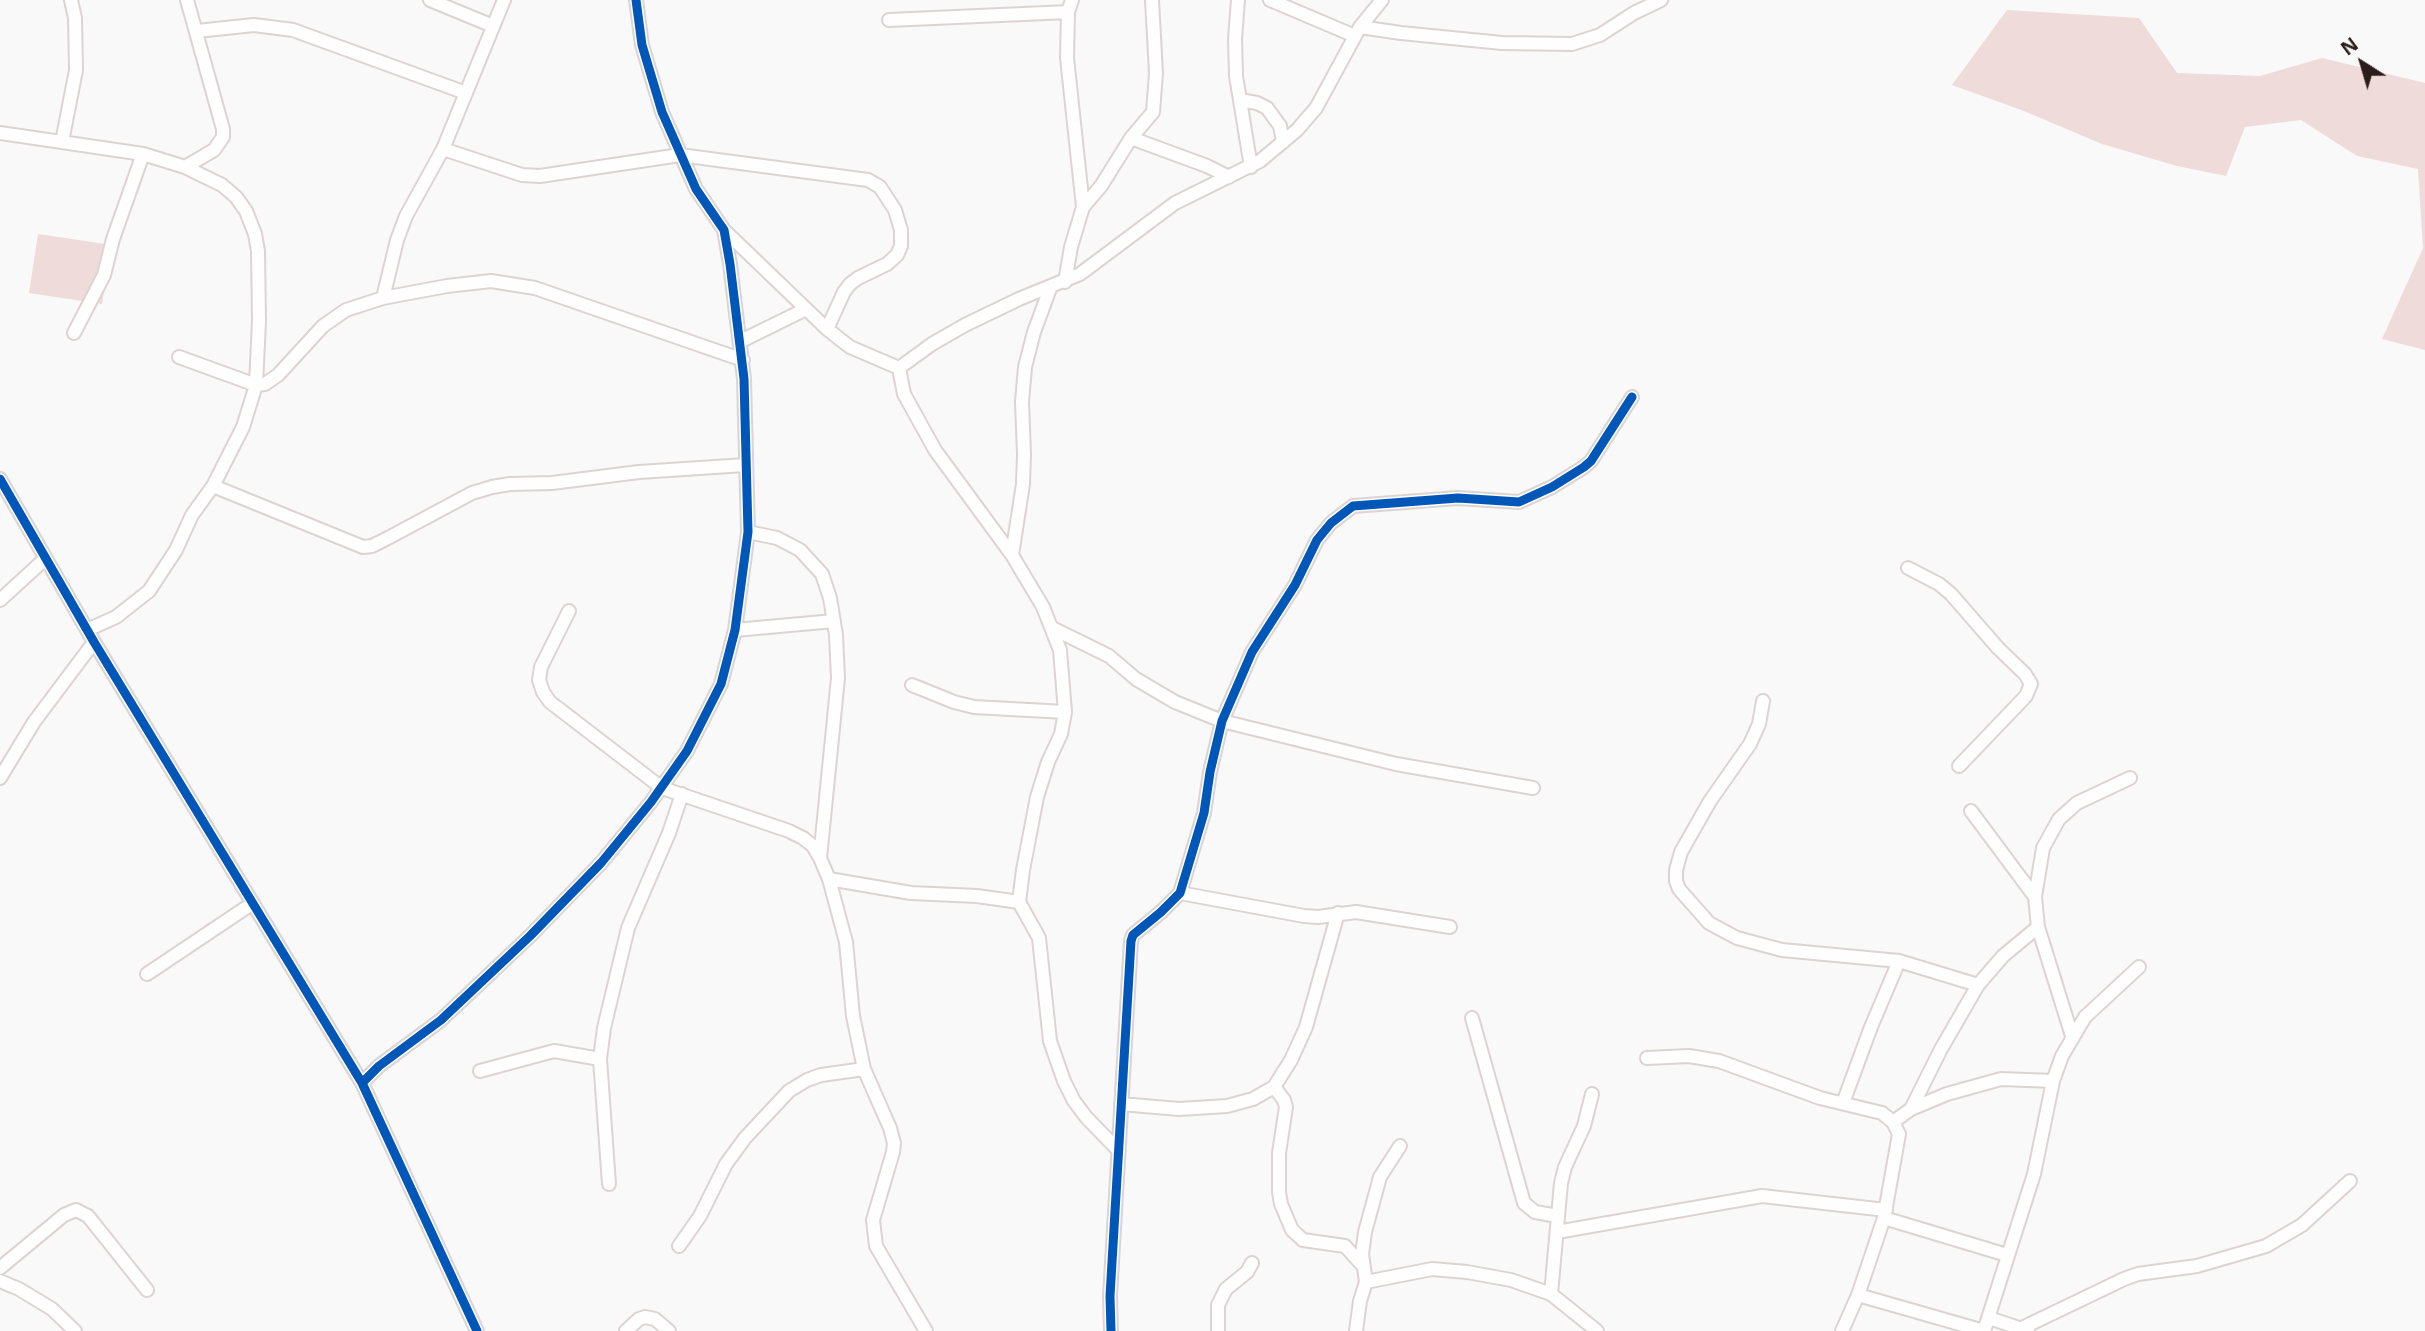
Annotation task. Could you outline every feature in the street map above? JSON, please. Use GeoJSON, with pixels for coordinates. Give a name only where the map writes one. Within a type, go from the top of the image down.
{"type":"FeatureCollection","features":[{"type":"Feature","properties":{"kind":"street"},"geometry":{"type":"LineString","coordinates":[[62,142],[76,70],[75,18],[71,0]]}},
{"type":"Feature","properties":{"kind":"street"},"geometry":{"type":"LineString","coordinates":[[185,167],[214,150],[223,136],[187,0]]}},
{"type":"Feature","properties":{"kind":"street"},"geometry":{"type":"LineString","coordinates":[[430,0],[493,26]]}},
{"type":"Feature","properties":{"kind":"street"},"geometry":{"type":"LineString","coordinates":[[383,298],[397,240],[406,216],[443,149],[504,0]]}},
{"type":"Feature","properties":{"kind":"street"},"geometry":{"type":"LineString","coordinates":[[1083,207],[1101,186],[1131,138],[1153,112],[1156,73],[1152,0]]}},
{"type":"Feature","properties":{"kind":"street"},"geometry":{"type":"LineString","coordinates":[[1238,0],[1236,76],[1251,167]]}},
{"type":"Feature","properties":{"kind":"street"},"geometry":{"type":"LineString","coordinates":[[1270,0],[1357,31],[1502,43],[1572,44],[1600,35],[1634,13],[1661,0]]}},
{"type":"Feature","properties":{"kind":"street"},"geometry":{"type":"LineString","coordinates":[[900,368],[948,334],[1080,274],[1175,203],[1251,167],[1283,142],[1316,108],[1357,31],[1373,6],[1382,0]]}},
{"type":"Feature","properties":{"kind":"street"},"geometry":{"type":"LineString","coordinates":[[635,1],[651,80],[680,155],[696,189],[724,230],[827,329],[850,347],[900,368]]}},
{"type":"Feature","properties":{"kind":"street"},"geometry":{"type":"LineString","coordinates":[[889,20],[1070,6],[1067,58],[1083,207],[1071,247],[1065,282]]}},
{"type":"Feature","properties":{"kind":"street"},"geometry":{"type":"LineString","coordinates":[[197,31],[254,25],[293,30],[466,93]]}},
{"type":"Feature","properties":{"kind":"street"},"geometry":{"type":"LineString","coordinates":[[1240,100],[1268,108],[1280,126],[1283,142]]}},
{"type":"Feature","properties":{"kind":"street"},"geometry":{"type":"LineString","coordinates":[[0,133],[143,154],[185,167],[222,186],[236,197],[246,211],[258,251],[256,385],[243,427],[213,486],[192,515],[176,550],[149,591],[116,617],[87,630]]}},
{"type":"Feature","properties":{"kind":"street"},"geometry":{"type":"LineString","coordinates":[[1131,138],[1229,177]]}},
{"type":"Feature","properties":{"kind":"street"},"geometry":{"type":"LineString","coordinates":[[443,149],[514,173],[540,176],[680,155],[868,180],[880,187],[895,210],[901,230],[901,246],[897,255],[887,264],[850,284],[827,329]]}},
{"type":"Feature","properties":{"kind":"street"},"geometry":{"type":"LineString","coordinates":[[74,333],[104,275],[113,239],[143,154]]}},
{"type":"Feature","properties":{"kind":"street"},"geometry":{"type":"LineString","coordinates":[[362,1083],[379,1066],[440,1020],[530,936],[601,863],[662,788],[687,751],[721,684],[735,630],[748,532],[743,360],[724,230]]}},
{"type":"Feature","properties":{"kind":"street"},"geometry":{"type":"LineString","coordinates":[[179,357],[256,385],[271,381],[317,332],[360,303],[475,282],[507,282],[535,288],[743,360]]}},
{"type":"Feature","properties":{"kind":"street"},"geometry":{"type":"LineString","coordinates":[[1012,555],[1023,484],[1025,367],[1034,332],[1051,286]]}},
{"type":"Feature","properties":{"kind":"street"},"geometry":{"type":"LineString","coordinates":[[741,341],[806,309]]}},
{"type":"Feature","properties":{"kind":"street"},"geometry":{"type":"LineString","coordinates":[[900,368],[904,394],[928,439],[1012,555],[1043,607],[1060,650],[1065,712],[1061,734],[1048,762],[1037,797],[1019,902],[1039,938],[1050,1041],[1064,1081],[1086,1117],[1119,1151]]}},
{"type":"Feature","properties":{"kind":"street"},"geometry":{"type":"LineString","coordinates":[[1111,1331],[1131,941],[1133,935],[1180,893],[1204,813],[1222,721],[1252,652],[1295,585],[1317,540],[1341,514],[1359,504],[1458,498],[1519,502],[1534,496],[1565,481],[1591,461],[1632,397]]}},
{"type":"Feature","properties":{"kind":"street"},"geometry":{"type":"LineString","coordinates":[[213,486],[363,547],[372,546],[465,496],[492,487],[552,483],[639,472],[745,465]]}},
{"type":"Feature","properties":{"kind":"street"},"geometry":{"type":"LineString","coordinates":[[0,479],[5,495],[362,1083],[477,1331]]}},
{"type":"Feature","properties":{"kind":"street"},"geometry":{"type":"LineString","coordinates":[[748,532],[790,543],[807,556],[826,582],[834,621],[838,678],[820,858]]}},
{"type":"Feature","properties":{"kind":"street"},"geometry":{"type":"LineString","coordinates":[[0,600],[45,559]]}},
{"type":"Feature","properties":{"kind":"street"},"geometry":{"type":"LineString","coordinates":[[1908,568],[1939,584],[1951,594],[1986,636],[2025,674],[2031,684],[2026,696],[1959,766]]}},
{"type":"Feature","properties":{"kind":"street"},"geometry":{"type":"LineString","coordinates":[[569,611],[541,667],[539,680],[550,702],[662,788],[789,831],[813,846],[820,858],[829,879],[846,942],[853,1016],[863,1069],[890,1128],[894,1143],[873,1220],[876,1246],[926,1331]]}},
{"type":"Feature","properties":{"kind":"street"},"geometry":{"type":"LineString","coordinates":[[735,630],[834,621]]}},
{"type":"Feature","properties":{"kind":"street"},"geometry":{"type":"LineString","coordinates":[[1052,628],[1109,656],[1136,679],[1175,702],[1222,721],[1396,764],[1533,788]]}},
{"type":"Feature","properties":{"kind":"street"},"geometry":{"type":"LineString","coordinates":[[0,778],[34,722],[94,642]]}},
{"type":"Feature","properties":{"kind":"street"},"geometry":{"type":"LineString","coordinates":[[912,685],[974,707],[1065,712]]}},
{"type":"Feature","properties":{"kind":"street"},"geometry":{"type":"LineString","coordinates":[[1763,701],[1759,724],[1750,744],[1704,810],[1681,852],[1675,881],[1679,889],[1709,923],[1737,938],[1782,950],[1899,961],[1978,985]]}},
{"type":"Feature","properties":{"kind":"street"},"geometry":{"type":"LineString","coordinates":[[2072,1036],[2038,927],[2035,897],[2043,848],[2059,819],[2077,803],[2130,779]]}},
{"type":"Feature","properties":{"kind":"street"},"geometry":{"type":"LineString","coordinates":[[609,1184],[600,1059],[607,1011],[628,928],[669,833],[682,794]]}},
{"type":"Feature","properties":{"kind":"street"},"geometry":{"type":"LineString","coordinates":[[1971,811],[2035,897]]}},
{"type":"Feature","properties":{"kind":"street"},"geometry":{"type":"LineString","coordinates":[[829,879],[911,893],[977,896],[1019,902]]}},
{"type":"Feature","properties":{"kind":"street"},"geometry":{"type":"LineString","coordinates":[[1180,893],[1304,916],[1356,912],[1450,927]]}},
{"type":"Feature","properties":{"kind":"street"},"geometry":{"type":"LineString","coordinates":[[147,974],[253,903]]}},
{"type":"Feature","properties":{"kind":"street"},"geometry":{"type":"LineString","coordinates":[[1121,1104],[1179,1109],[1227,1106],[1253,1100],[1274,1087],[1306,1027],[1338,913]]}},
{"type":"Feature","properties":{"kind":"street"},"geometry":{"type":"LineString","coordinates":[[1911,1109],[1941,1049],[1978,985],[2003,956],[2038,927]]}},
{"type":"Feature","properties":{"kind":"street"},"geometry":{"type":"LineString","coordinates":[[1843,1103],[1899,961]]}},
{"type":"Feature","properties":{"kind":"street"},"geometry":{"type":"LineString","coordinates":[[1858,1295],[1984,1331],[2034,1174],[2053,1080],[2062,1056],[2072,1036],[2094,1008],[2138,967]]}},
{"type":"Feature","properties":{"kind":"street"},"geometry":{"type":"LineString","coordinates":[[1472,1018],[1524,1203],[1535,1212],[1558,1216]]}},
{"type":"Feature","properties":{"kind":"street"},"geometry":{"type":"LineString","coordinates":[[480,1071],[554,1051],[600,1059]]}},
{"type":"Feature","properties":{"kind":"street"},"geometry":{"type":"LineString","coordinates":[[1647,1058],[1706,1058],[1820,1098],[1882,1113],[1893,1122],[1899,1134],[1885,1214],[1858,1295],[1842,1331]]}},
{"type":"Feature","properties":{"kind":"street"},"geometry":{"type":"LineString","coordinates":[[679,1245],[700,1216],[726,1164],[745,1138],[789,1091],[821,1075],[863,1069]]}},
{"type":"Feature","properties":{"kind":"street"},"geometry":{"type":"LineString","coordinates":[[1893,1122],[1911,1109],[1947,1094],[2001,1079],[2053,1080]]}},
{"type":"Feature","properties":{"kind":"street"},"geometry":{"type":"LineString","coordinates":[[1274,1087],[1286,1107],[1279,1153],[1279,1192],[1292,1230],[1303,1240],[1345,1246],[1364,1267]]}},
{"type":"Feature","properties":{"kind":"street"},"geometry":{"type":"LineString","coordinates":[[1551,1294],[1565,1167],[1584,1126],[1592,1094]]}},
{"type":"Feature","properties":{"kind":"street"},"geometry":{"type":"LineString","coordinates":[[1356,1331],[1366,1282],[1362,1247],[1376,1188],[1385,1167],[1400,1146]]}},
{"type":"Feature","properties":{"kind":"street"},"geometry":{"type":"LineString","coordinates":[[1989,1318],[2025,1329],[2138,1274],[2197,1266],[2266,1246],[2302,1225],[2350,1181]]}},
{"type":"Feature","properties":{"kind":"street"},"geometry":{"type":"LineString","coordinates":[[1557,1231],[1762,1196],[1885,1214],[2007,1255]]}},
{"type":"Feature","properties":{"kind":"street"},"geometry":{"type":"LineString","coordinates":[[0,1268],[64,1215],[76,1210],[88,1216],[147,1290]]}},
{"type":"Feature","properties":{"kind":"street"},"geometry":{"type":"LineString","coordinates":[[1218,1331],[1218,1305],[1226,1289],[1247,1272],[1252,1263]]}},
{"type":"Feature","properties":{"kind":"street"},"geometry":{"type":"LineString","coordinates":[[1366,1282],[1432,1269],[1520,1282],[1551,1294],[1597,1331]]}},
{"type":"Feature","properties":{"kind":"street"},"geometry":{"type":"LineString","coordinates":[[0,1281],[52,1309],[75,1331]]}},
{"type":"Feature","properties":{"kind":"street"},"geometry":{"type":"LineString","coordinates":[[626,1331],[645,1317],[655,1319],[668,1331]]}},
{"type":"Feature","properties":{"kind":"shaded area"},"geometry":{"type":"Polygon","coordinates":[[[2007,10],[2139,18],[2177,73],[2260,76],[2322,58],[2425,83],[2425,350],[2382,339],[2423,248],[2418,169],[2357,156],[2301,120],[2245,127],[2226,176],[2177,166],[2102,144],[2024,111],[1952,85],[2007,10]]]}},
{"type":"Feature","properties":{"kind":"shaded area"},"geometry":{"type":"Polygon","coordinates":[[[38,234],[112,245],[102,304],[29,293],[38,234]]]}},
{"type":"Feature","properties":{"kind":"cycle path"},"geometry":{"type":"LineString","coordinates":[[362,1083],[379,1066],[441,1020],[530,936],[601,863],[651,802],[687,751],[721,684],[735,630],[748,532],[744,379],[730,264],[724,230],[696,189],[662,112],[642,45],[636,0]]}},
{"type":"Feature","properties":{"kind":"cycle path"},"geometry":{"type":"LineString","coordinates":[[1111,1331],[1110,1296],[1131,941],[1133,935],[1180,893],[1204,813],[1222,721],[1252,652],[1295,585],[1317,540],[1331,523],[1353,506],[1458,498],[1519,502],[1552,487],[1591,461],[1632,397]]}},
{"type":"Feature","properties":{"kind":"cycle path"},"geometry":{"type":"LineString","coordinates":[[0,479],[94,642],[362,1083],[477,1331]]}}]}
